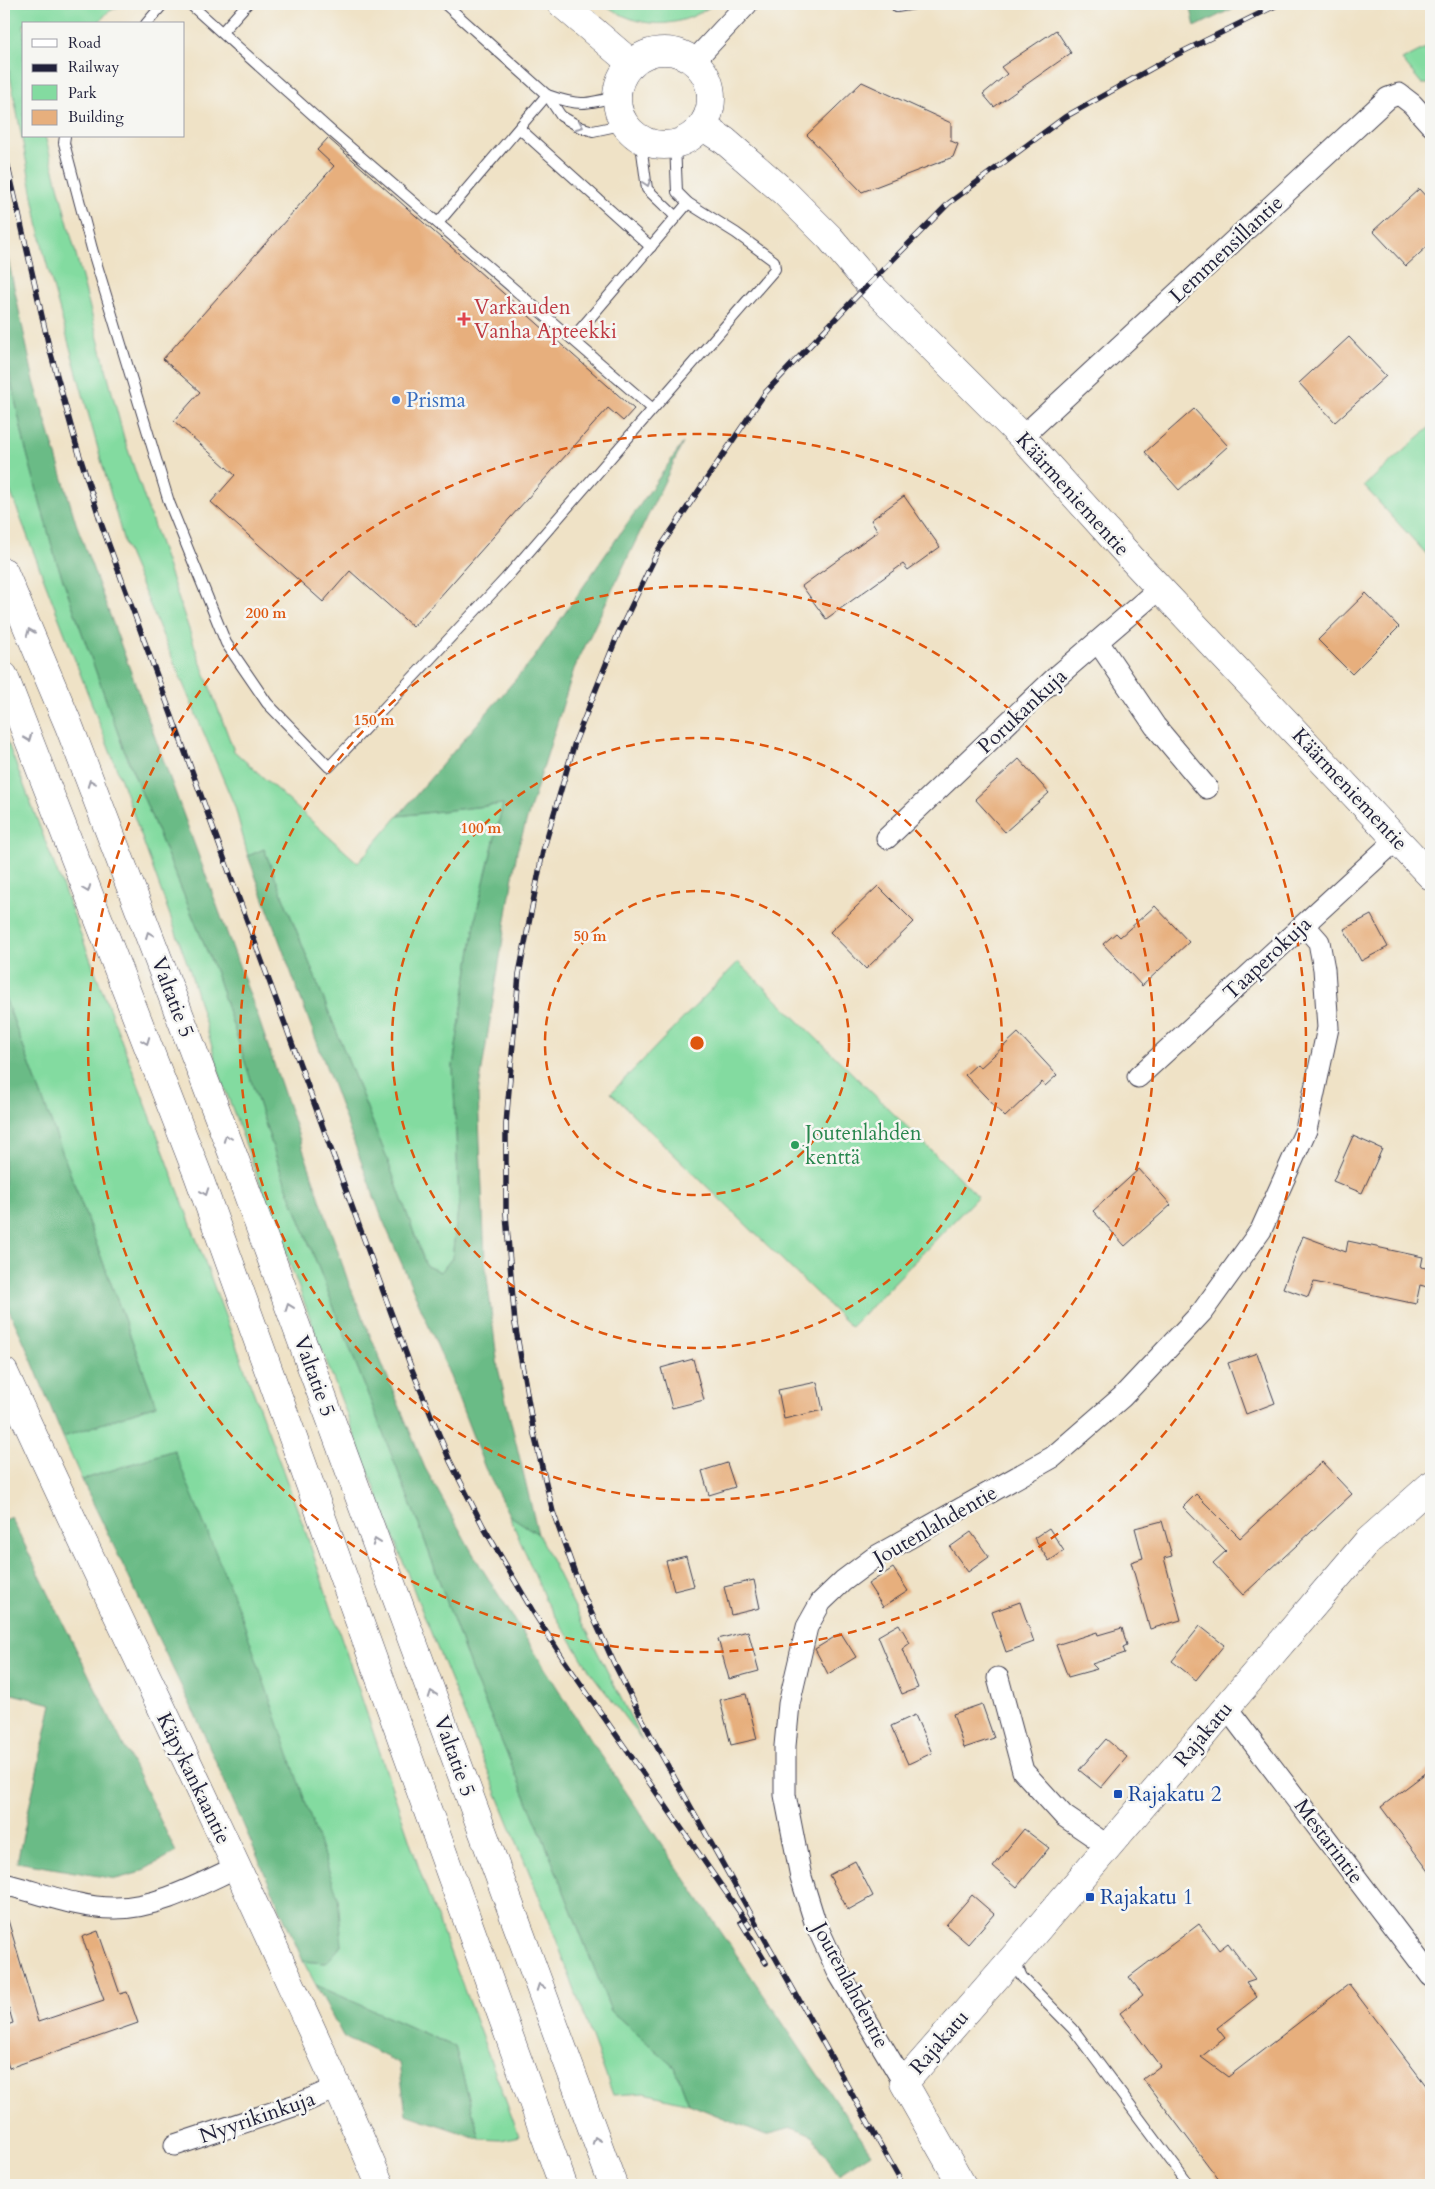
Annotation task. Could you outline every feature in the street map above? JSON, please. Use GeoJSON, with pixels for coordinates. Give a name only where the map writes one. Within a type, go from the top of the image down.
{"type":"FeatureCollection","features":[{"type":"Feature","properties":{"kind":"main road"},"geometry":{"type":"LineString","coordinates":[[562,4],[632,64]]}},
{"type":"Feature","properties":{"kind":"main road"},"geometry":{"type":"LineString","coordinates":[[669,51],[682,54],[694,61],[703,72],[710,92],[709,113],[702,126],[685,140],[663,145],[633,131],[621,116],[617,96],[622,79],[632,64],[643,56],[669,51]]}},
{"type":"Feature","properties":{"kind":"main road","name":"Käärmeniementie"},"geometry":{"type":"LineString","coordinates":[[702,126],[725,141],[785,192],[830,238],[870,285],[1022,437],[1160,588],[1431,876]]}},
{"type":"Feature","properties":{"kind":"main road","name":"Valtatie 5"},"geometry":{"type":"LineString","coordinates":[[4,553],[8,581],[73,736],[235,1160],[613,2185]]}},
{"type":"Feature","properties":{"kind":"main road","name":"Valtatie 5"},"geometry":{"type":"LineString","coordinates":[[4,676],[198,1175],[563,2185]]}},
{"type":"Feature","properties":{"kind":"main road","name":"Käpykankaantie"},"geometry":{"type":"LineString","coordinates":[[4,1372],[75,1528],[238,1867],[338,2087],[380,2185]]}},
{"type":"Feature","properties":{"kind":"main road","name":"Rajakatu"},"geometry":{"type":"LineString","coordinates":[[904,2083],[1013,1958],[1368,1540],[1431,1485]]}},
{"type":"Feature","properties":{"kind":"main road","name":"Joutenlahdentie"},"geometry":{"type":"LineString","coordinates":[[904,2083],[962,2185]]}},
{"type":"Feature","properties":{"kind":"street"},"geometry":{"type":"LineString","coordinates":[[694,61],[747,4]]}},
{"type":"Feature","properties":{"kind":"street","name":"Lemmensillantie"},"geometry":{"type":"LineString","coordinates":[[1022,437],[1388,98],[1399,94],[1412,104],[1431,125]]}},
{"type":"Feature","properties":{"kind":"street","name":"Porukankuja"},"geometry":{"type":"LineString","coordinates":[[887,838],[1054,679],[1160,588]]}},
{"type":"Feature","properties":{"kind":"street"},"geometry":{"type":"LineString","coordinates":[[1098,642],[1155,726],[1207,788]]}},
{"type":"Feature","properties":{"kind":"street","name":"Taaperokuja"},"geometry":{"type":"LineString","coordinates":[[1138,1077],[1397,838]]}},
{"type":"Feature","properties":{"kind":"street","name":"Joutenlahdentie"},"geometry":{"type":"LineString","coordinates":[[904,2083],[838,1972],[815,1922],[801,1877],[785,1795],[785,1746],[789,1704],[807,1627],[822,1602],[843,1581],[875,1557],[1053,1457],[1122,1397],[1202,1312],[1261,1230],[1306,1130],[1328,1028],[1324,969],[1318,942],[1304,925]]}},
{"type":"Feature","properties":{"kind":"street"},"geometry":{"type":"LineString","coordinates":[[998,1678],[1023,1771],[1064,1816],[1108,1846]]}},
{"type":"Feature","properties":{"kind":"street","name":"Mestarintie"},"geometry":{"type":"LineString","coordinates":[[1226,1707],[1431,1976]]}},
{"type":"Feature","properties":{"kind":"street"},"geometry":{"type":"LineString","coordinates":[[4,1884],[83,1904],[114,1908],[139,1906],[159,1901],[238,1867]]}},
{"type":"Feature","properties":{"kind":"street","name":"Nyyrikinkuja"},"geometry":{"type":"LineString","coordinates":[[175,2145],[299,2104],[338,2087]]}},
{"type":"Feature","properties":{"kind":"lane"},"geometry":{"type":"LineString","coordinates":[[148,22],[163,4]]}},
{"type":"Feature","properties":{"kind":"lane"},"geometry":{"type":"LineString","coordinates":[[190,4],[438,223],[653,409]]}},
{"type":"Feature","properties":{"kind":"lane"},"geometry":{"type":"LineString","coordinates":[[222,32],[247,4]]}},
{"type":"Feature","properties":{"kind":"lane"},"geometry":{"type":"LineString","coordinates":[[445,4],[547,95],[561,116],[580,127],[593,131],[633,131],[647,189],[676,217]]}},
{"type":"Feature","properties":{"kind":"lane"},"geometry":{"type":"LineString","coordinates":[[896,4],[897,7],[914,4]]}},
{"type":"Feature","properties":{"kind":"lane"},"geometry":{"type":"LineString","coordinates":[[438,223],[547,95]]}},
{"type":"Feature","properties":{"kind":"lane"},"geometry":{"type":"LineString","coordinates":[[547,95],[571,104],[590,104],[617,96]]}},
{"type":"Feature","properties":{"kind":"lane"},"geometry":{"type":"LineString","coordinates":[[520,129],[651,247]]}},
{"type":"Feature","properties":{"kind":"lane"},"geometry":{"type":"LineString","coordinates":[[65,138],[64,143],[92,248],[163,484],[203,589],[226,642],[267,703],[330,767],[506,578],[775,269],[774,261],[744,238],[688,203],[676,192],[675,143]]}},
{"type":"Feature","properties":{"kind":"lane"},"geometry":{"type":"LineString","coordinates":[[572,339],[688,203]]}},
{"type":"Feature","properties":{"kind":"lane"},"geometry":{"type":"LineString","coordinates":[[1013,1958],[1022,1977],[1073,2029],[1189,2185]]}},
{"type":"Feature","properties":{"kind":"green space"},"geometry":{"type":"Polygon","coordinates":[[[4,4],[123,4],[108,12],[99,22],[22,22],[22,138],[46,138],[124,438],[197,653],[234,751],[358,863],[398,816],[503,804],[477,911],[453,1066],[459,1202],[452,1258],[441,1272],[426,1266],[386,1156],[264,849],[248,856],[235,807],[125,546],[44,254],[4,44],[4,4]]]}},
{"type":"Feature","properties":{"kind":"green space"},"geometry":{"type":"Polygon","coordinates":[[[604,4],[714,4],[701,13],[687,19],[659,23],[631,19],[617,13],[604,4]]]}},
{"type":"Feature","properties":{"kind":"green space"},"geometry":{"type":"Polygon","coordinates":[[[1190,4],[1242,4],[1195,27],[1190,4]]]}},
{"type":"Feature","properties":{"kind":"green space"},"geometry":{"type":"Polygon","coordinates":[[[1431,45],[1431,84],[1422,84],[1402,60],[1431,45]]]}},
{"type":"Feature","properties":{"kind":"green space"},"geometry":{"type":"Polygon","coordinates":[[[4,240],[34,381],[76,523],[258,1017],[349,1284],[425,1468],[476,1559],[582,1727],[871,2153],[839,2174],[811,2135],[792,2128],[766,2135],[689,2104],[675,2067],[611,2011],[543,1838],[474,1677],[422,1533],[280,1169],[216,973],[124,750],[55,557],[25,446],[4,348],[4,240]]]}},
{"type":"Feature","properties":{"kind":"green space"},"geometry":{"type":"Polygon","coordinates":[[[4,348],[25,446],[55,557],[124,750],[216,973],[280,1169],[422,1533],[474,1677],[543,1838],[611,2011],[675,2067],[689,2104],[645,2093],[613,2095],[552,1928],[418,1601],[221,1078],[190,971],[121,780],[4,475],[4,348]]]}},
{"type":"Feature","properties":{"kind":"green space"},"geometry":{"type":"Polygon","coordinates":[[[1431,426],[1431,559],[1364,486],[1431,426]]]}},
{"type":"Feature","properties":{"kind":"green space"},"geometry":{"type":"Polygon","coordinates":[[[683,443],[574,669],[517,851],[478,1095],[485,1260],[498,1368],[538,1534],[509,1515],[485,1468],[446,1366],[382,1218],[248,856],[264,849],[386,1156],[426,1266],[441,1272],[452,1258],[459,1202],[453,1066],[477,911],[503,804],[398,816],[533,659],[683,443]]]}},
{"type":"Feature","properties":{"kind":"green space"},"geometry":{"type":"Polygon","coordinates":[[[4,733],[156,1131],[305,1530],[423,1880],[519,2136],[501,2140],[480,2139],[455,2047],[316,1985],[303,1961],[326,1963],[174,1450],[82,1480],[63,1437],[156,1405],[4,995],[4,733]]]}},
{"type":"Feature","properties":{"kind":"green space","name":"Joutenlahden kenttä"},"geometry":{"type":"Polygon","coordinates":[[[738,962],[978,1196],[851,1327],[611,1093],[738,962]]]}},
{"type":"Feature","properties":{"kind":"green space"},"geometry":{"type":"Polygon","coordinates":[[[4,995],[156,1405],[63,1437],[25,1344],[4,1300],[4,995]]]}},
{"type":"Feature","properties":{"kind":"green space"},"geometry":{"type":"Polygon","coordinates":[[[174,1450],[241,1615],[338,1897],[342,1945],[326,1963],[303,1961],[199,1723],[82,1480],[174,1450]]]}},
{"type":"Feature","properties":{"kind":"green space"},"geometry":{"type":"Polygon","coordinates":[[[509,1515],[538,1534],[642,1740],[591,1673],[545,1599],[509,1515]]]}},
{"type":"Feature","properties":{"kind":"green space"},"geometry":{"type":"Polygon","coordinates":[[[11,1517],[176,1852],[138,1873],[116,1879],[17,1862],[52,1704],[4,1692],[4,1520],[11,1517]]]}},
{"type":"Feature","properties":{"kind":"green space"},"geometry":{"type":"Polygon","coordinates":[[[316,1985],[455,2047],[480,2139],[406,2114],[399,2063],[343,2036],[316,1985]]]}},
{"type":"Feature","properties":{"kind":"building"},"geometry":{"type":"Polygon","coordinates":[[[1056,30],[1071,53],[994,107],[983,94],[1007,74],[1001,67],[1056,30]]]}},
{"type":"Feature","properties":{"kind":"building"},"geometry":{"type":"Polygon","coordinates":[[[862,82],[951,123],[951,141],[958,144],[953,157],[862,192],[807,135],[862,82]]]}},
{"type":"Feature","properties":{"kind":"building","name":"Prisma"},"geometry":{"type":"Polygon","coordinates":[[[328,138],[634,409],[623,421],[608,408],[413,627],[350,571],[323,602],[211,502],[235,475],[174,421],[200,392],[163,359],[334,166],[317,150],[328,138]]]}},
{"type":"Feature","properties":{"kind":"building"},"geometry":{"type":"Polygon","coordinates":[[[1419,189],[1431,202],[1431,243],[1406,266],[1373,231],[1419,189]]]}},
{"type":"Feature","properties":{"kind":"building"},"geometry":{"type":"Polygon","coordinates":[[[1349,337],[1386,376],[1335,422],[1299,383],[1349,337]]]}},
{"type":"Feature","properties":{"kind":"building"},"geometry":{"type":"Polygon","coordinates":[[[1194,409],[1228,446],[1179,490],[1145,452],[1194,409]]]}},
{"type":"Feature","properties":{"kind":"building"},"geometry":{"type":"Polygon","coordinates":[[[904,496],[940,547],[908,570],[903,564],[826,619],[802,586],[878,531],[871,520],[904,496]]]}},
{"type":"Feature","properties":{"kind":"building"},"geometry":{"type":"Polygon","coordinates":[[[1366,593],[1399,627],[1352,674],[1318,640],[1366,593]]]}},
{"type":"Feature","properties":{"kind":"building"},"geometry":{"type":"Polygon","coordinates":[[[1019,759],[1049,793],[1005,832],[975,799],[1019,759]]]}},
{"type":"Feature","properties":{"kind":"building"},"geometry":{"type":"Polygon","coordinates":[[[878,886],[914,922],[866,969],[830,932],[878,886]]]}},
{"type":"Feature","properties":{"kind":"building"},"geometry":{"type":"Polygon","coordinates":[[[1155,906],[1189,942],[1142,986],[1103,944],[1116,933],[1120,937],[1155,906]]]}},
{"type":"Feature","properties":{"kind":"building"},"geometry":{"type":"Polygon","coordinates":[[[1371,915],[1388,947],[1361,961],[1344,929],[1371,915]]]}},
{"type":"Feature","properties":{"kind":"building"},"geometry":{"type":"Polygon","coordinates":[[[1018,1033],[1057,1075],[1045,1086],[1042,1082],[1005,1117],[965,1075],[977,1064],[980,1068],[1018,1033]]]}},
{"type":"Feature","properties":{"kind":"building"},"geometry":{"type":"Polygon","coordinates":[[[1353,1136],[1382,1149],[1362,1193],[1333,1181],[1353,1136]]]}},
{"type":"Feature","properties":{"kind":"building"},"geometry":{"type":"Polygon","coordinates":[[[1139,1169],[1171,1205],[1125,1246],[1093,1211],[1139,1169]]]}},
{"type":"Feature","properties":{"kind":"building"},"geometry":{"type":"Polygon","coordinates":[[[1303,1236],[1346,1252],[1348,1241],[1423,1257],[1421,1267],[1431,1269],[1427,1287],[1420,1285],[1416,1304],[1314,1282],[1308,1297],[1283,1288],[1303,1236]]]}},
{"type":"Feature","properties":{"kind":"building"},"geometry":{"type":"Polygon","coordinates":[[[1257,1353],[1275,1403],[1246,1414],[1228,1363],[1257,1353]]]}},
{"type":"Feature","properties":{"kind":"building"},"geometry":{"type":"Polygon","coordinates":[[[693,1359],[704,1400],[672,1408],[661,1368],[693,1359]]]}},
{"type":"Feature","properties":{"kind":"building"},"geometry":{"type":"Polygon","coordinates":[[[817,1382],[823,1410],[784,1419],[778,1390],[817,1382]]]}},
{"type":"Feature","properties":{"kind":"building"},"geometry":{"type":"Polygon","coordinates":[[[1322,1462],[1352,1494],[1243,1595],[1213,1563],[1226,1551],[1183,1507],[1196,1494],[1240,1538],[1322,1462]]]}},
{"type":"Feature","properties":{"kind":"building"},"geometry":{"type":"Polygon","coordinates":[[[727,1463],[735,1487],[709,1495],[702,1471],[727,1463]]]}},
{"type":"Feature","properties":{"kind":"building"},"geometry":{"type":"Polygon","coordinates":[[[1162,1521],[1172,1556],[1164,1558],[1181,1620],[1150,1629],[1131,1562],[1143,1558],[1135,1528],[1162,1521]]]}},
{"type":"Feature","properties":{"kind":"building"},"geometry":{"type":"Polygon","coordinates":[[[1049,1528],[1064,1551],[1049,1561],[1034,1538],[1049,1528]]]}},
{"type":"Feature","properties":{"kind":"building"},"geometry":{"type":"Polygon","coordinates":[[[971,1532],[989,1557],[968,1572],[950,1547],[971,1532]]]}},
{"type":"Feature","properties":{"kind":"building"},"geometry":{"type":"Polygon","coordinates":[[[686,1556],[694,1586],[674,1591],[666,1561],[686,1556]]]}},
{"type":"Feature","properties":{"kind":"building"},"geometry":{"type":"Polygon","coordinates":[[[893,1568],[908,1591],[883,1607],[868,1584],[893,1568]]]}},
{"type":"Feature","properties":{"kind":"building"},"geometry":{"type":"Polygon","coordinates":[[[754,1580],[760,1608],[731,1615],[724,1587],[754,1580]]]}},
{"type":"Feature","properties":{"kind":"building"},"geometry":{"type":"Polygon","coordinates":[[[1020,1602],[1034,1642],[1006,1652],[992,1612],[1020,1602]]]}},
{"type":"Feature","properties":{"kind":"building"},"geometry":{"type":"Polygon","coordinates":[[[899,1624],[910,1643],[902,1649],[918,1688],[902,1694],[878,1636],[899,1624]]]}},
{"type":"Feature","properties":{"kind":"building"},"geometry":{"type":"Polygon","coordinates":[[[1200,1626],[1224,1645],[1196,1680],[1172,1661],[1200,1626]]]}},
{"type":"Feature","properties":{"kind":"building"},"geometry":{"type":"Polygon","coordinates":[[[1122,1628],[1127,1645],[1123,1647],[1125,1653],[1092,1664],[1097,1669],[1068,1677],[1056,1645],[1097,1632],[1098,1635],[1122,1628]]]}},
{"type":"Feature","properties":{"kind":"building"},"geometry":{"type":"Polygon","coordinates":[[[748,1631],[759,1671],[729,1679],[718,1639],[748,1631]]]}},
{"type":"Feature","properties":{"kind":"building"},"geometry":{"type":"Polygon","coordinates":[[[841,1633],[856,1657],[828,1674],[815,1649],[841,1633]]]}},
{"type":"Feature","properties":{"kind":"building"},"geometry":{"type":"Polygon","coordinates":[[[746,1694],[757,1739],[731,1745],[720,1700],[746,1694]]]}},
{"type":"Feature","properties":{"kind":"building"},"geometry":{"type":"Polygon","coordinates":[[[982,1704],[994,1738],[964,1748],[953,1714],[982,1704]]]}},
{"type":"Feature","properties":{"kind":"building"},"geometry":{"type":"Polygon","coordinates":[[[915,1715],[932,1753],[908,1764],[891,1726],[915,1715]]]}},
{"type":"Feature","properties":{"kind":"building"},"geometry":{"type":"Polygon","coordinates":[[[1106,1739],[1127,1757],[1101,1788],[1079,1770],[1106,1739]]]}},
{"type":"Feature","properties":{"kind":"building"},"geometry":{"type":"Polygon","coordinates":[[[1431,1769],[1431,1874],[1381,1807],[1431,1769]]]}},
{"type":"Feature","properties":{"kind":"building"},"geometry":{"type":"Polygon","coordinates":[[[1024,1829],[1049,1848],[1017,1887],[993,1867],[1024,1829]]]}},
{"type":"Feature","properties":{"kind":"building"},"geometry":{"type":"Polygon","coordinates":[[[855,1861],[873,1896],[848,1910],[829,1875],[855,1861]]]}},
{"type":"Feature","properties":{"kind":"building"},"geometry":{"type":"Polygon","coordinates":[[[972,1895],[994,1914],[968,1944],[946,1925],[972,1895]]]}},
{"type":"Feature","properties":{"kind":"building"},"geometry":{"type":"Polygon","coordinates":[[[8,1920],[38,2022],[104,2000],[82,1937],[98,1931],[120,1994],[127,1992],[138,2023],[9,2068],[4,2052],[4,2026],[13,2023],[4,1992],[4,1921],[8,1920]]]}},
{"type":"Feature","properties":{"kind":"building"},"geometry":{"type":"Polygon","coordinates":[[[1199,1924],[1219,1950],[1228,1943],[1255,1979],[1246,1982],[1257,1997],[1217,2028],[1225,2038],[1201,2057],[1228,2077],[1349,1984],[1431,2092],[1431,2185],[1223,2185],[1143,2079],[1160,2066],[1120,2013],[1143,1995],[1129,1977],[1199,1924]]]}},
{"type":"Feature","properties":{"kind":"railway"},"geometry":{"type":"LineString","coordinates":[[903,2185],[651,1736],[614,1663],[581,1590],[553,1512],[534,1434],[515,1324],[506,1214],[506,1124],[519,974],[543,851],[575,742],[618,634],[659,549],[765,393],[949,203],[1065,117],[1172,57],[1279,4]]}},
{"type":"Feature","properties":{"kind":"railway"},"geometry":{"type":"LineString","coordinates":[[4,149],[49,347],[76,444],[102,526],[411,1367],[450,1461],[483,1526],[532,1610],[564,1660],[750,1927]]}},
{"type":"Feature","properties":{"kind":"railway"},"geometry":{"type":"LineString","coordinates":[[741,1922],[766,1963]]}},
{"type":"Feature","properties":{"kind":"place","name":"Varkauden Vanha Apteekki"},"geometry":{"type":"Point","coordinates":[464,319]}},
{"type":"Feature","properties":{"kind":"place","name":"Prisma"},"geometry":{"type":"Point","coordinates":[396,400]}},
{"type":"Feature","properties":{"kind":"place","name":"Joutenlahden kenttä"},"geometry":{"type":"Point","coordinates":[795,1145]}},
{"type":"Feature","properties":{"kind":"place","name":"Rajakatu 2"},"geometry":{"type":"Point","coordinates":[1118,1794]}},
{"type":"Feature","properties":{"kind":"place","name":"Rajakatu 1"},"geometry":{"type":"Point","coordinates":[1090,1897]}}]}
